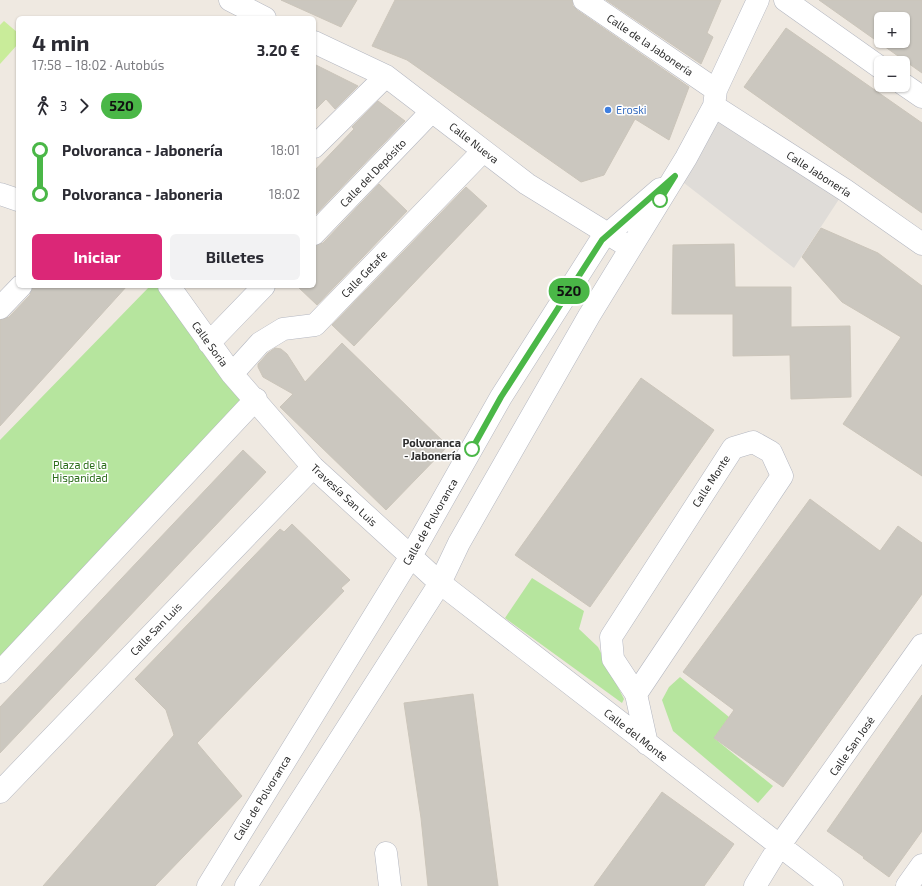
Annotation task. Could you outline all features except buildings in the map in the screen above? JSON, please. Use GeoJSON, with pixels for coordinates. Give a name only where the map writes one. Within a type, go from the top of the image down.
{"type":"FeatureCollection","features":[{"type":"Feature","properties":{"kind":"street"},"geometry":{"type":"LineString","coordinates":[[230,0],[261,16]]}},
{"type":"Feature","properties":{"kind":"street","name":"Calle de la Jabonería"},"geometry":{"type":"LineString","coordinates":[[584,0],[715,98]]}},
{"type":"Feature","properties":{"kind":"street","name":"Calle de Polvoranca"},"geometry":{"type":"LineString","coordinates":[[246,886],[440,583],[459,543],[589,316],[632,249],[675,176],[715,98],[758,0]]}},
{"type":"Feature","properties":{"kind":"street"},"geometry":{"type":"LineString","coordinates":[[785,0],[874,63]]}},
{"type":"Feature","properties":{"kind":"street","name":"Calle Nueva"},"geometry":{"type":"LineString","coordinates":[[316,43],[386,76],[527,184],[632,249]]}},
{"type":"Feature","properties":{"kind":"street"},"geometry":{"type":"LineString","coordinates":[[316,145],[386,76]]}},
{"type":"Feature","properties":{"kind":"street"},"geometry":{"type":"LineString","coordinates":[[910,89],[922,97]]}},
{"type":"Feature","properties":{"kind":"street","name":"Calle Jabonería"},"geometry":{"type":"LineString","coordinates":[[715,98],[922,244]]}},
{"type":"Feature","properties":{"kind":"street","name":"Calle del Depósito"},"geometry":{"type":"LineString","coordinates":[[316,232],[432,111]]}},
{"type":"Feature","properties":{"kind":"street","name":"Calle Getafe"},"geometry":{"type":"LineString","coordinates":[[232,374],[260,343],[283,329],[315,325],[483,151]]}},
{"type":"Feature","properties":{"kind":"street","name":"Calle de Polvoranca"},"geometry":{"type":"LineString","coordinates":[[208,886],[411,556],[501,397],[602,240],[675,176]]}},
{"type":"Feature","properties":{"kind":"street"},"geometry":{"type":"LineString","coordinates":[[0,308],[19,288]]}},
{"type":"Feature","properties":{"kind":"street","name":"Calle Soria"},"geometry":{"type":"LineString","coordinates":[[172,288],[232,374],[256,399]]}},
{"type":"Feature","properties":{"kind":"street"},"geometry":{"type":"LineString","coordinates":[[209,343],[262,288]]}},
{"type":"Feature","properties":{"kind":"street"},"geometry":{"type":"LineString","coordinates":[[0,672],[256,399]]}},
{"type":"Feature","properties":{"kind":"street","name":"Travesía San Luis"},"geometry":{"type":"LineString","coordinates":[[256,399],[313,467],[440,583]]}},
{"type":"Feature","properties":{"kind":"street","name":"Calle Monte"},"geometry":{"type":"LineString","coordinates":[[636,694],[782,476],[771,452],[753,442],[733,448],[611,636],[613,659],[636,694],[647,744]]}},
{"type":"Feature","properties":{"kind":"street","name":"Calle San Luis"},"geometry":{"type":"LineString","coordinates":[[0,792],[313,467]]}},
{"type":"Feature","properties":{"kind":"street","name":"Calle del Monte"},"geometry":{"type":"LineString","coordinates":[[440,583],[832,886]]}},
{"type":"Feature","properties":{"kind":"street","name":"Calle San José"},"geometry":{"type":"LineString","coordinates":[[755,886],[780,845],[922,645]]}},
{"type":"Feature","properties":{"kind":"street"},"geometry":{"type":"LineString","coordinates":[[386,853],[390,886]]}},
{"type":"Feature","properties":{"kind":"street"},"geometry":{"type":"LineString","coordinates":[[907,886],[922,865]]}},
{"type":"Feature","properties":{"kind":"green space"},"geometry":{"type":"Polygon","coordinates":[[[4,21],[16,31],[16,46],[0,64],[0,25],[4,21]]]}},
{"type":"Feature","properties":{"kind":"green space","name":"Plaza de la Hispanidad"},"geometry":{"type":"Polygon","coordinates":[[[148,288],[171,288],[256,399],[0,672],[0,440],[148,288]]]}},
{"type":"Feature","properties":{"kind":"green space"},"geometry":{"type":"Polygon","coordinates":[[[532,578],[584,611],[579,629],[598,647],[624,699],[622,703],[505,618],[532,578]]]}},
{"type":"Feature","properties":{"kind":"green space"},"geometry":{"type":"Polygon","coordinates":[[[680,677],[729,717],[714,738],[773,786],[758,803],[673,731],[662,700],[669,687],[680,677]]]}},
{"type":"Feature","properties":{"kind":"shaded area"},"geometry":{"type":"Polygon","coordinates":[[[714,106],[845,190],[794,268],[675,176],[714,106]]]}},
{"type":"Feature","properties":{"kind":"bus line","name":"520"},"geometry":{"type":"LineString","coordinates":[[472,449],[501,397],[602,240],[675,176],[660,200]]}},
{"type":"Feature","properties":{"kind":"place","name":"Eroski"},"geometry":{"type":"Point","coordinates":[608,110]}},
{"type":"Feature","properties":{"kind":"place","name":"Polvoranca - Jabonería"},"geometry":{"type":"Point","coordinates":[472,449]}}]}
